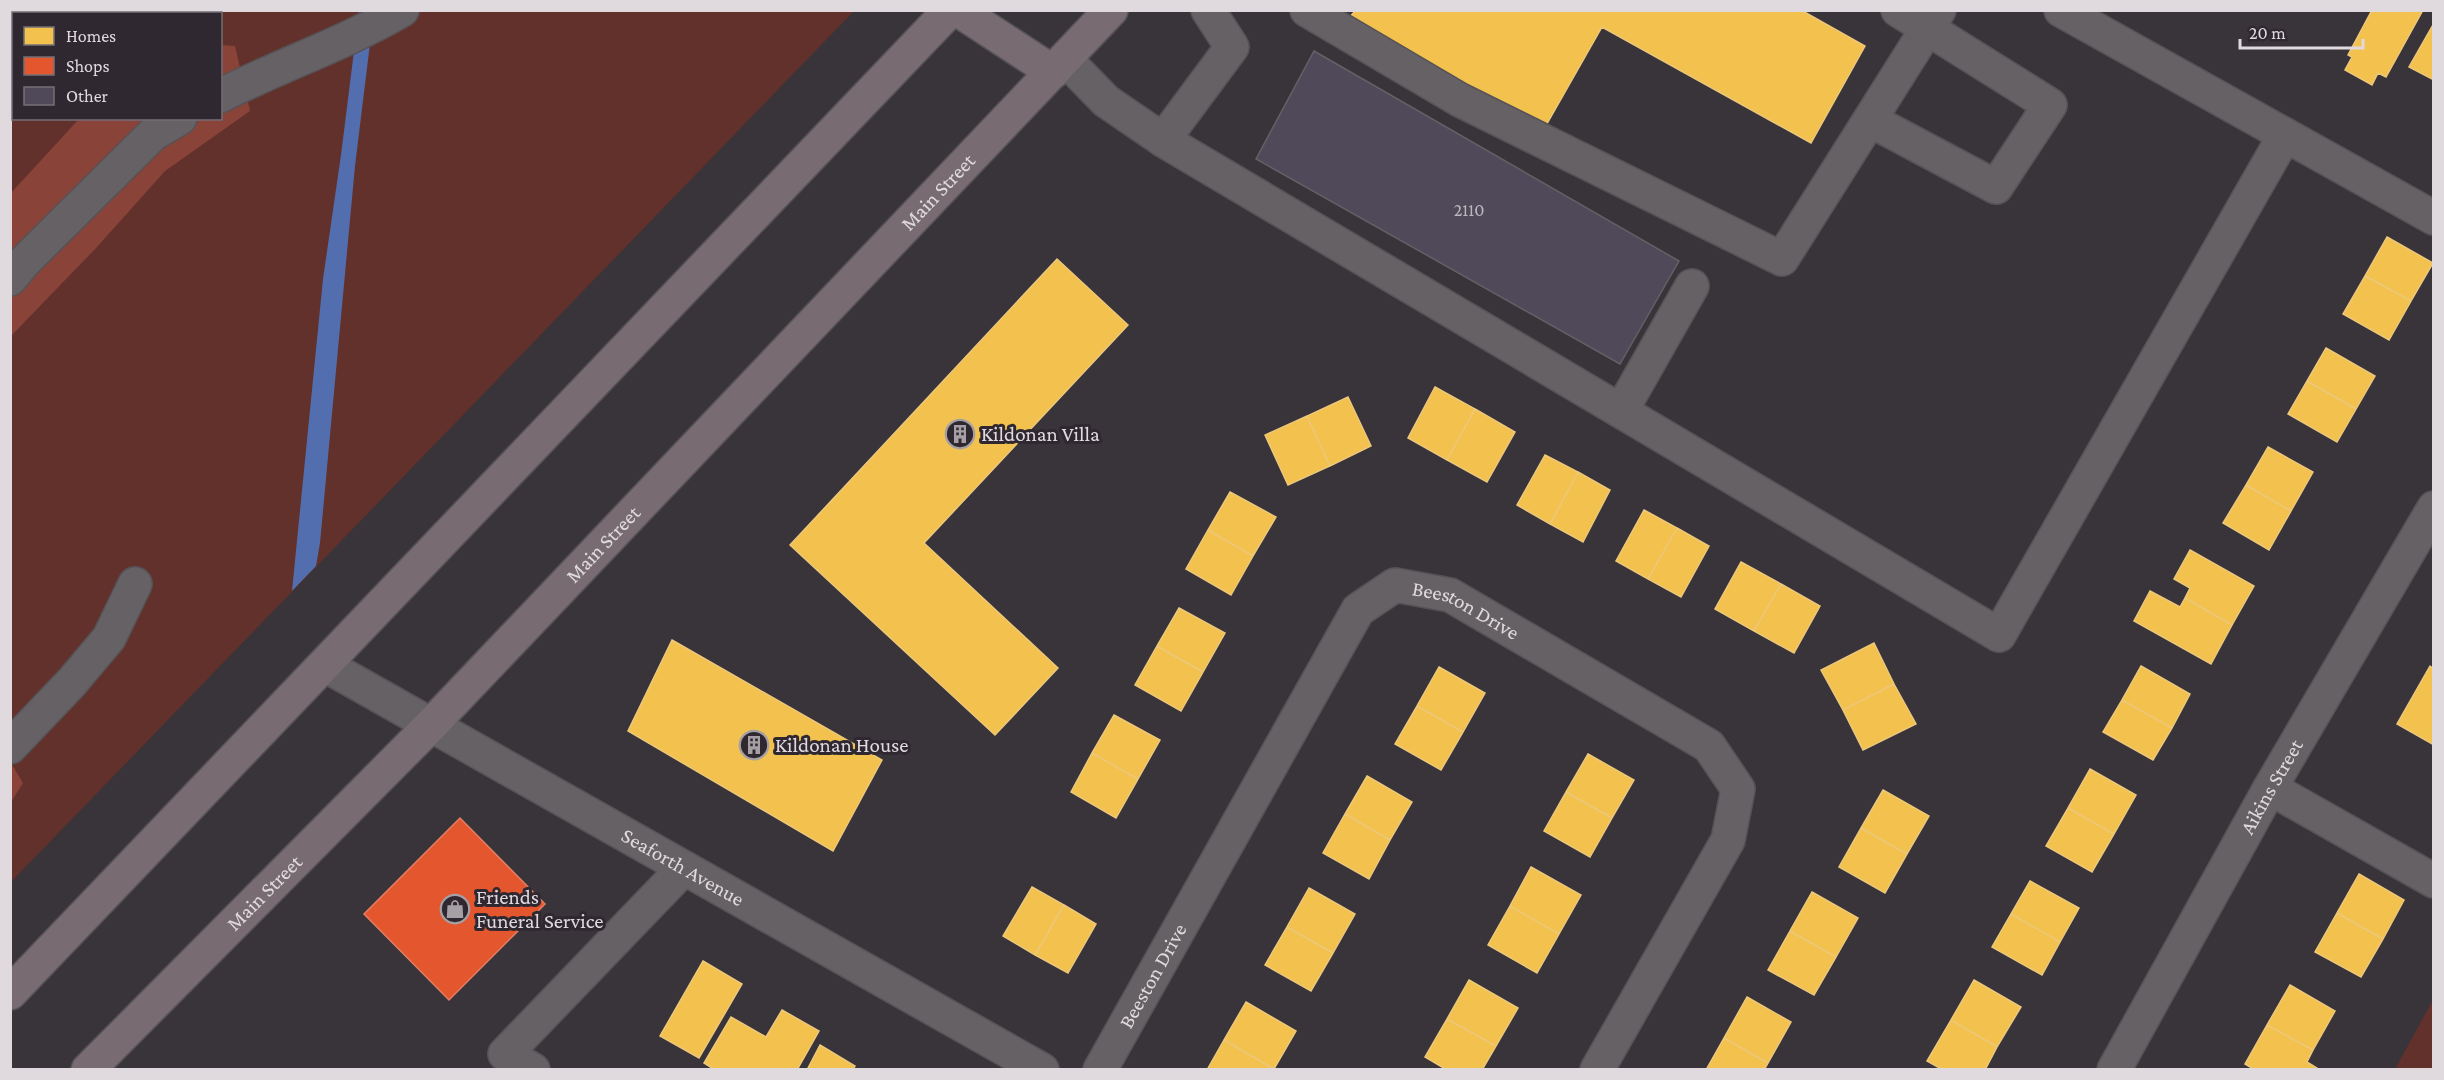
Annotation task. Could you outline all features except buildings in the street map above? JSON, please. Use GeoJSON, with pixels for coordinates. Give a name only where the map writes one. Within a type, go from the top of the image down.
{"type":"FeatureCollection","features":[{"type":"Feature","properties":{"kind":"main road"},"geometry":{"type":"LineString","coordinates":[[10,993],[950,10]]}},
{"type":"Feature","properties":{"kind":"main road"},"geometry":{"type":"LineString","coordinates":[[958,10],[1059,65]]}},
{"type":"Feature","properties":{"kind":"main road","name":"Main Street"},"geometry":{"type":"LineString","coordinates":[[88,1070],[432,724],[1111,10]]}},
{"type":"Feature","properties":{"kind":"street"},"geometry":{"type":"LineString","coordinates":[[222,95],[264,73],[341,40],[402,10]]}},
{"type":"Feature","properties":{"kind":"street"},"geometry":{"type":"LineString","coordinates":[[1163,140],[1232,47],[1208,10]]}},
{"type":"Feature","properties":{"kind":"street"},"geometry":{"type":"LineString","coordinates":[[1307,10],[1460,100],[1782,259],[1933,20]]}},
{"type":"Feature","properties":{"kind":"street"},"geometry":{"type":"LineString","coordinates":[[1869,120],[1996,187],[2050,105],[1933,20],[1898,10]]}},
{"type":"Feature","properties":{"kind":"street"},"geometry":{"type":"LineString","coordinates":[[2061,10],[2433,218]]}},
{"type":"Feature","properties":{"kind":"street"},"geometry":{"type":"LineString","coordinates":[[1059,65],[1106,102],[1163,140],[1999,635],[2285,135]]}},
{"type":"Feature","properties":{"kind":"street"},"geometry":{"type":"LineString","coordinates":[[10,279],[24,262],[153,134],[177,120]]}},
{"type":"Feature","properties":{"kind":"street"},"geometry":{"type":"LineString","coordinates":[[1621,411],[1692,286]]}},
{"type":"Feature","properties":{"kind":"street","name":"Aikins Street"},"geometry":{"type":"LineString","coordinates":[[2114,1070],[2270,788],[2430,524]]}},
{"type":"Feature","properties":{"kind":"street"},"geometry":{"type":"LineString","coordinates":[[10,747],[72,682],[109,638],[135,584]]}},
{"type":"Feature","properties":{"kind":"street","name":"Beeston Drive"},"geometry":{"type":"LineString","coordinates":[[1100,1070],[1358,610],[1395,585],[1450,595],[1709,746],[1738,789],[1728,840],[1597,1070]]}},
{"type":"Feature","properties":{"kind":"street","name":"Seaforth Avenue"},"geometry":{"type":"LineString","coordinates":[[325,665],[1042,1070]]}},
{"type":"Feature","properties":{"kind":"street"},"geometry":{"type":"LineString","coordinates":[[2270,788],[2433,881]]}},
{"type":"Feature","properties":{"kind":"street"},"geometry":{"type":"LineString","coordinates":[[533,1070],[505,1053],[684,868]]}},
{"type":"Feature","properties":{"kind":"shaded area"},"geometry":{"type":"Polygon","coordinates":[[[11,11],[854,11],[11,882],[11,11]]]}},
{"type":"Feature","properties":{"kind":"shaded area"},"geometry":{"type":"Polygon","coordinates":[[[222,45],[235,46],[250,111],[165,171],[97,247],[11,336],[10,194],[78,120],[222,120],[222,45]]]}},
{"type":"Feature","properties":{"kind":"shaded area"},"geometry":{"type":"Polygon","coordinates":[[[11,763],[23,783],[11,802],[11,763]]]}},
{"type":"Feature","properties":{"kind":"shaded area"},"geometry":{"type":"Polygon","coordinates":[[[2433,1000],[2433,1069],[2395,1069],[2433,1000]]]}},
{"type":"Feature","properties":{"kind":"water"},"geometry":{"type":"Polygon","coordinates":[[[359,11],[374,11],[355,166],[320,543],[316,566],[292,591],[323,279],[359,11]]]}},
{"type":"Feature","properties":{"kind":"place","name":"Kildonan Villa"},"geometry":{"type":"Point","coordinates":[960,434]}},
{"type":"Feature","properties":{"kind":"place","name":"Kildonan House"},"geometry":{"type":"Point","coordinates":[754,745]}},
{"type":"Feature","properties":{"kind":"place","name":"Friends Funeral Service"},"geometry":{"type":"Point","coordinates":[455,909]}}]}
